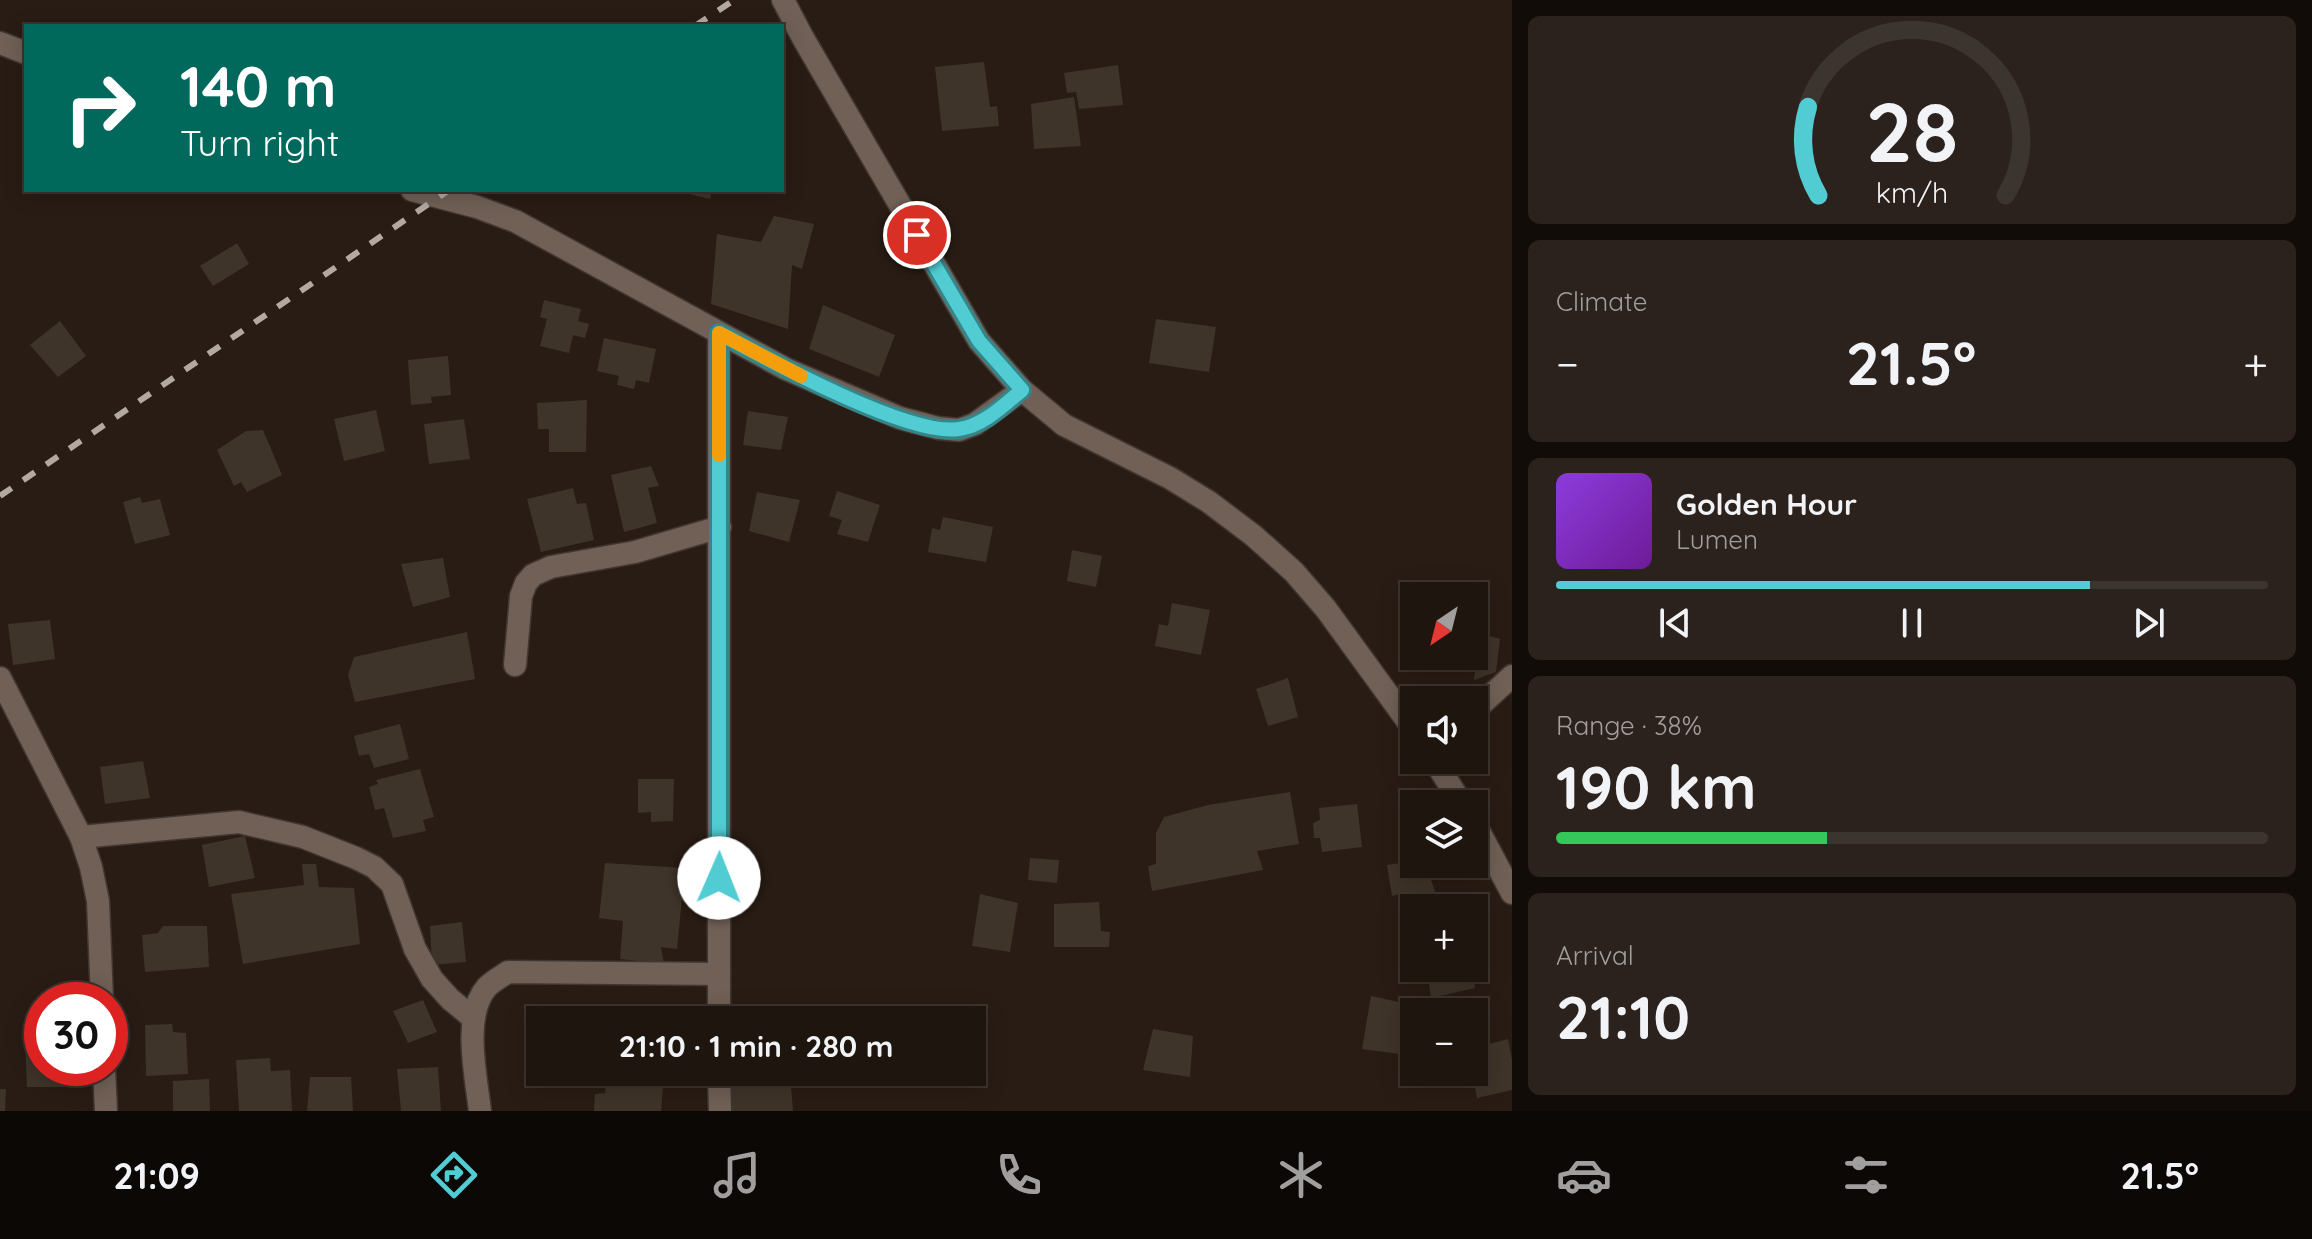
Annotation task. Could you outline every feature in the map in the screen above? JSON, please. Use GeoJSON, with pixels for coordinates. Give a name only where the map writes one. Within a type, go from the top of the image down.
{"type":"FeatureCollection","features":[{"type":"Feature","properties":{"kind":"street"},"geometry":{"type":"LineString","coordinates":[[783,0],[979,341],[1022,390],[1064,425],[1170,478],[1209,502],[1254,536],[1294,572],[1326,609],[1400,711]]}},
{"type":"Feature","properties":{"kind":"street"},"geometry":{"type":"LineString","coordinates":[[0,43],[24,52]]}},
{"type":"Feature","properties":{"kind":"street"},"geometry":{"type":"LineString","coordinates":[[420,192],[515,221],[786,369],[900,418],[959,430],[975,424],[1022,390]]}},
{"type":"Feature","properties":{"kind":"street"},"geometry":{"type":"LineString","coordinates":[[719,333],[719,1006]]}},
{"type":"Feature","properties":{"kind":"street"},"geometry":{"type":"LineString","coordinates":[[515,665],[521,596],[533,575],[551,567],[635,552],[720,527]]}},
{"type":"Feature","properties":{"kind":"street"},"geometry":{"type":"LineString","coordinates":[[1488,698],[1512,676]]}},
{"type":"Feature","properties":{"kind":"street"},"geometry":{"type":"LineString","coordinates":[[0,678],[81,837],[91,867],[98,901],[101,982]]}},
{"type":"Feature","properties":{"kind":"street"},"geometry":{"type":"LineString","coordinates":[[81,837],[239,822],[303,837],[356,858],[374,867],[392,884],[415,949],[432,979],[473,1018]]}},
{"type":"Feature","properties":{"kind":"street"},"geometry":{"type":"LineString","coordinates":[[1488,848],[1512,893]]}},
{"type":"Feature","properties":{"kind":"street"},"geometry":{"type":"LineString","coordinates":[[480,1111],[473,1018],[479,999],[489,985],[508,972],[719,974]]}},
{"type":"Feature","properties":{"kind":"street"},"geometry":{"type":"LineString","coordinates":[[105,1086],[106,1111]]}},
{"type":"Feature","properties":{"kind":"street"},"geometry":{"type":"LineString","coordinates":[[719,1086],[720,1111]]}},
{"type":"Feature","properties":{"kind":"building"},"geometry":{"type":"Polygon","coordinates":[[[984,62],[990,107],[997,106],[999,126],[942,131],[935,67],[984,62]]]}},
{"type":"Feature","properties":{"kind":"building"},"geometry":{"type":"Polygon","coordinates":[[[1118,65],[1123,105],[1079,109],[1076,92],[1067,93],[1064,73],[1118,65]]]}},
{"type":"Feature","properties":{"kind":"building"},"geometry":{"type":"Polygon","coordinates":[[[1074,97],[1081,146],[1034,149],[1031,104],[1074,97]]]}},
{"type":"Feature","properties":{"kind":"building"},"geometry":{"type":"Polygon","coordinates":[[[680,192],[712,192],[710,199],[680,192]]]}},
{"type":"Feature","properties":{"kind":"building"},"geometry":{"type":"Polygon","coordinates":[[[774,216],[814,224],[802,269],[792,265],[788,329],[711,304],[717,234],[761,242],[774,216]]]}},
{"type":"Feature","properties":{"kind":"building"},"geometry":{"type":"Polygon","coordinates":[[[237,243],[249,264],[213,286],[200,266],[237,243]]]}},
{"type":"Feature","properties":{"kind":"building"},"geometry":{"type":"Polygon","coordinates":[[[544,300],[581,309],[578,321],[589,324],[585,338],[573,335],[569,353],[540,346],[547,319],[540,317],[544,300]]]}},
{"type":"Feature","properties":{"kind":"building"},"geometry":{"type":"Polygon","coordinates":[[[823,305],[895,335],[879,377],[809,349],[823,305]]]}},
{"type":"Feature","properties":{"kind":"building"},"geometry":{"type":"Polygon","coordinates":[[[1156,319],[1216,327],[1209,372],[1149,363],[1156,319]]]}},
{"type":"Feature","properties":{"kind":"building"},"geometry":{"type":"Polygon","coordinates":[[[60,321],[86,356],[58,377],[30,345],[60,321]]]}},
{"type":"Feature","properties":{"kind":"building"},"geometry":{"type":"Polygon","coordinates":[[[604,338],[656,349],[649,383],[636,380],[634,389],[617,385],[619,376],[597,371],[604,338]]]}},
{"type":"Feature","properties":{"kind":"building"},"geometry":{"type":"Polygon","coordinates":[[[448,356],[451,395],[431,397],[432,403],[411,405],[408,360],[448,356]]]}},
{"type":"Feature","properties":{"kind":"building"},"geometry":{"type":"Polygon","coordinates":[[[587,400],[586,452],[549,452],[549,429],[538,429],[537,403],[587,400]]]}},
{"type":"Feature","properties":{"kind":"building"},"geometry":{"type":"Polygon","coordinates":[[[376,410],[385,451],[344,461],[334,419],[376,410]]]}},
{"type":"Feature","properties":{"kind":"building"},"geometry":{"type":"Polygon","coordinates":[[[748,411],[788,417],[781,450],[743,445],[748,411]]]}},
{"type":"Feature","properties":{"kind":"building"},"geometry":{"type":"Polygon","coordinates":[[[464,419],[470,459],[429,464],[424,424],[464,419]]]}},
{"type":"Feature","properties":{"kind":"building"},"geometry":{"type":"Polygon","coordinates":[[[263,430],[282,475],[247,492],[241,482],[234,486],[217,450],[246,431],[263,430]]]}},
{"type":"Feature","properties":{"kind":"building"},"geometry":{"type":"Polygon","coordinates":[[[651,466],[659,486],[648,488],[657,523],[624,532],[611,475],[651,466]]]}},
{"type":"Feature","properties":{"kind":"building"},"geometry":{"type":"Polygon","coordinates":[[[573,488],[577,504],[586,503],[594,540],[541,552],[527,499],[573,488]]]}},
{"type":"Feature","properties":{"kind":"building"},"geometry":{"type":"Polygon","coordinates":[[[837,491],[880,505],[868,542],[837,534],[842,520],[829,516],[837,491]]]}},
{"type":"Feature","properties":{"kind":"building"},"geometry":{"type":"Polygon","coordinates":[[[757,492],[800,500],[789,542],[749,531],[757,492]]]}},
{"type":"Feature","properties":{"kind":"building"},"geometry":{"type":"Polygon","coordinates":[[[140,497],[142,503],[160,499],[170,535],[135,544],[123,502],[140,497]]]}},
{"type":"Feature","properties":{"kind":"building"},"geometry":{"type":"Polygon","coordinates":[[[943,517],[993,527],[986,562],[928,552],[932,528],[940,530],[943,517]]]}},
{"type":"Feature","properties":{"kind":"building"},"geometry":{"type":"Polygon","coordinates":[[[1072,550],[1102,556],[1096,587],[1067,581],[1072,550]]]}},
{"type":"Feature","properties":{"kind":"building"},"geometry":{"type":"Polygon","coordinates":[[[443,558],[450,597],[413,607],[401,564],[443,558]]]}},
{"type":"Feature","properties":{"kind":"building"},"geometry":{"type":"Polygon","coordinates":[[[1172,603],[1210,610],[1201,655],[1155,646],[1159,624],[1168,626],[1172,603]]]}},
{"type":"Feature","properties":{"kind":"building"},"geometry":{"type":"Polygon","coordinates":[[[50,620],[55,659],[13,665],[8,624],[50,620]]]}},
{"type":"Feature","properties":{"kind":"building"},"geometry":{"type":"Polygon","coordinates":[[[467,632],[475,679],[355,702],[348,675],[354,657],[467,632]]]}},
{"type":"Feature","properties":{"kind":"building"},"geometry":{"type":"Polygon","coordinates":[[[1488,636],[1500,639],[1496,672],[1474,680],[1475,670],[1488,670],[1488,636]]]}},
{"type":"Feature","properties":{"kind":"building"},"geometry":{"type":"Polygon","coordinates":[[[1288,678],[1298,717],[1268,726],[1256,689],[1288,678]]]}},
{"type":"Feature","properties":{"kind":"building"},"geometry":{"type":"Polygon","coordinates":[[[400,724],[409,759],[374,768],[369,754],[359,756],[354,736],[400,724]]]}},
{"type":"Feature","properties":{"kind":"building"},"geometry":{"type":"Polygon","coordinates":[[[143,761],[150,798],[105,804],[100,767],[143,761]]]}},
{"type":"Feature","properties":{"kind":"building"},"geometry":{"type":"Polygon","coordinates":[[[420,769],[434,817],[423,820],[426,831],[393,838],[384,808],[375,810],[369,787],[378,784],[376,780],[420,769]]]}},
{"type":"Feature","properties":{"kind":"building"},"geometry":{"type":"Polygon","coordinates":[[[638,779],[674,779],[673,821],[651,822],[651,812],[638,813],[638,779]]]}},
{"type":"Feature","properties":{"kind":"building"},"geometry":{"type":"Polygon","coordinates":[[[1290,792],[1299,844],[1257,851],[1263,870],[1152,891],[1148,866],[1156,864],[1156,833],[1164,817],[1208,805],[1290,792]]]}},
{"type":"Feature","properties":{"kind":"building"},"geometry":{"type":"Polygon","coordinates":[[[1357,804],[1362,847],[1322,852],[1320,838],[1314,838],[1313,823],[1320,820],[1319,808],[1357,804]]]}},
{"type":"Feature","properties":{"kind":"building"},"geometry":{"type":"Polygon","coordinates":[[[245,836],[255,878],[209,887],[202,845],[245,836]]]}},
{"type":"Feature","properties":{"kind":"building"},"geometry":{"type":"Polygon","coordinates":[[[1030,858],[1059,860],[1057,883],[1028,880],[1030,858]]]}},
{"type":"Feature","properties":{"kind":"building"},"geometry":{"type":"Polygon","coordinates":[[[605,863],[685,868],[677,949],[661,947],[664,964],[620,959],[623,921],[599,918],[605,863]]]}},
{"type":"Feature","properties":{"kind":"building"},"geometry":{"type":"Polygon","coordinates":[[[1400,863],[1400,878],[1430,878],[1436,894],[1405,893],[1392,896],[1387,865],[1400,863]]]}},
{"type":"Feature","properties":{"kind":"building"},"geometry":{"type":"Polygon","coordinates":[[[302,864],[316,864],[319,887],[354,888],[360,944],[243,964],[231,894],[304,885],[302,864]]]}},
{"type":"Feature","properties":{"kind":"building"},"geometry":{"type":"Polygon","coordinates":[[[980,894],[1018,903],[1010,952],[972,946],[980,894]]]}},
{"type":"Feature","properties":{"kind":"building"},"geometry":{"type":"Polygon","coordinates":[[[1099,902],[1101,931],[1110,932],[1109,947],[1054,947],[1054,904],[1099,902]]]}},
{"type":"Feature","properties":{"kind":"building"},"geometry":{"type":"Polygon","coordinates":[[[462,922],[466,962],[432,965],[430,926],[462,922]]]}},
{"type":"Feature","properties":{"kind":"building"},"geometry":{"type":"Polygon","coordinates":[[[163,926],[207,926],[209,967],[145,972],[142,935],[158,933],[163,926]]]}},
{"type":"Feature","properties":{"kind":"building"},"geometry":{"type":"Polygon","coordinates":[[[1429,982],[1474,982],[1475,988],[1431,998],[1429,982]]]}},
{"type":"Feature","properties":{"kind":"building"},"geometry":{"type":"Polygon","coordinates":[[[1371,996],[1400,1002],[1400,1054],[1362,1049],[1371,996]]]}},
{"type":"Feature","properties":{"kind":"building"},"geometry":{"type":"Polygon","coordinates":[[[423,1000],[437,1032],[408,1043],[393,1011],[423,1000]]]}},
{"type":"Feature","properties":{"kind":"building"},"geometry":{"type":"Polygon","coordinates":[[[172,1024],[173,1032],[186,1033],[188,1074],[146,1076],[145,1025],[172,1024]]]}},
{"type":"Feature","properties":{"kind":"building"},"geometry":{"type":"Polygon","coordinates":[[[1153,1029],[1193,1036],[1190,1077],[1143,1070],[1153,1029]]]}},
{"type":"Feature","properties":{"kind":"building"},"geometry":{"type":"Polygon","coordinates":[[[1508,1039],[1512,1090],[1477,1098],[1475,1086],[1488,1086],[1488,1044],[1508,1039]]]}},
{"type":"Feature","properties":{"kind":"building"},"geometry":{"type":"Polygon","coordinates":[[[270,1058],[271,1071],[290,1070],[292,1111],[239,1111],[236,1060],[270,1058]]]}},
{"type":"Feature","properties":{"kind":"building"},"geometry":{"type":"Polygon","coordinates":[[[438,1067],[441,1111],[401,1111],[397,1069],[438,1067]]]}},
{"type":"Feature","properties":{"kind":"building"},"geometry":{"type":"Polygon","coordinates":[[[310,1077],[351,1077],[353,1111],[307,1111],[310,1077]]]}},
{"type":"Feature","properties":{"kind":"building"},"geometry":{"type":"Polygon","coordinates":[[[209,1079],[210,1111],[173,1111],[173,1081],[209,1079]]]}},
{"type":"Feature","properties":{"kind":"building"},"geometry":{"type":"Polygon","coordinates":[[[27,1086],[71,1087],[27,1087],[27,1086]]]}},
{"type":"Feature","properties":{"kind":"building"},"geometry":{"type":"Polygon","coordinates":[[[606,1086],[663,1088],[661,1111],[594,1111],[595,1094],[605,1093],[606,1086]]]}},
{"type":"Feature","properties":{"kind":"building"},"geometry":{"type":"Polygon","coordinates":[[[725,1086],[791,1086],[793,1111],[726,1111],[725,1086]]]}},
{"type":"Feature","properties":{"kind":"building"},"geometry":{"type":"Polygon","coordinates":[[[0,1089],[6,1089],[5,1111],[0,1111],[0,1089]]]}},
{"type":"Feature","properties":{"kind":"railway"},"geometry":{"type":"LineString","coordinates":[[698,24],[734,0]]}},
{"type":"Feature","properties":{"kind":"railway"},"geometry":{"type":"LineString","coordinates":[[0,496],[446,192]]}},
{"type":"Feature","properties":{"kind":"slow traffic"},"geometry":{"type":"LineString","coordinates":[[719,455],[719,333],[801,376]]}},
{"type":"Feature","properties":{"kind":"route"},"geometry":{"type":"LineString","coordinates":[[719,878],[719,333],[786,369],[900,418],[959,430],[975,424],[1022,390],[979,341],[917,235]]}}]}
